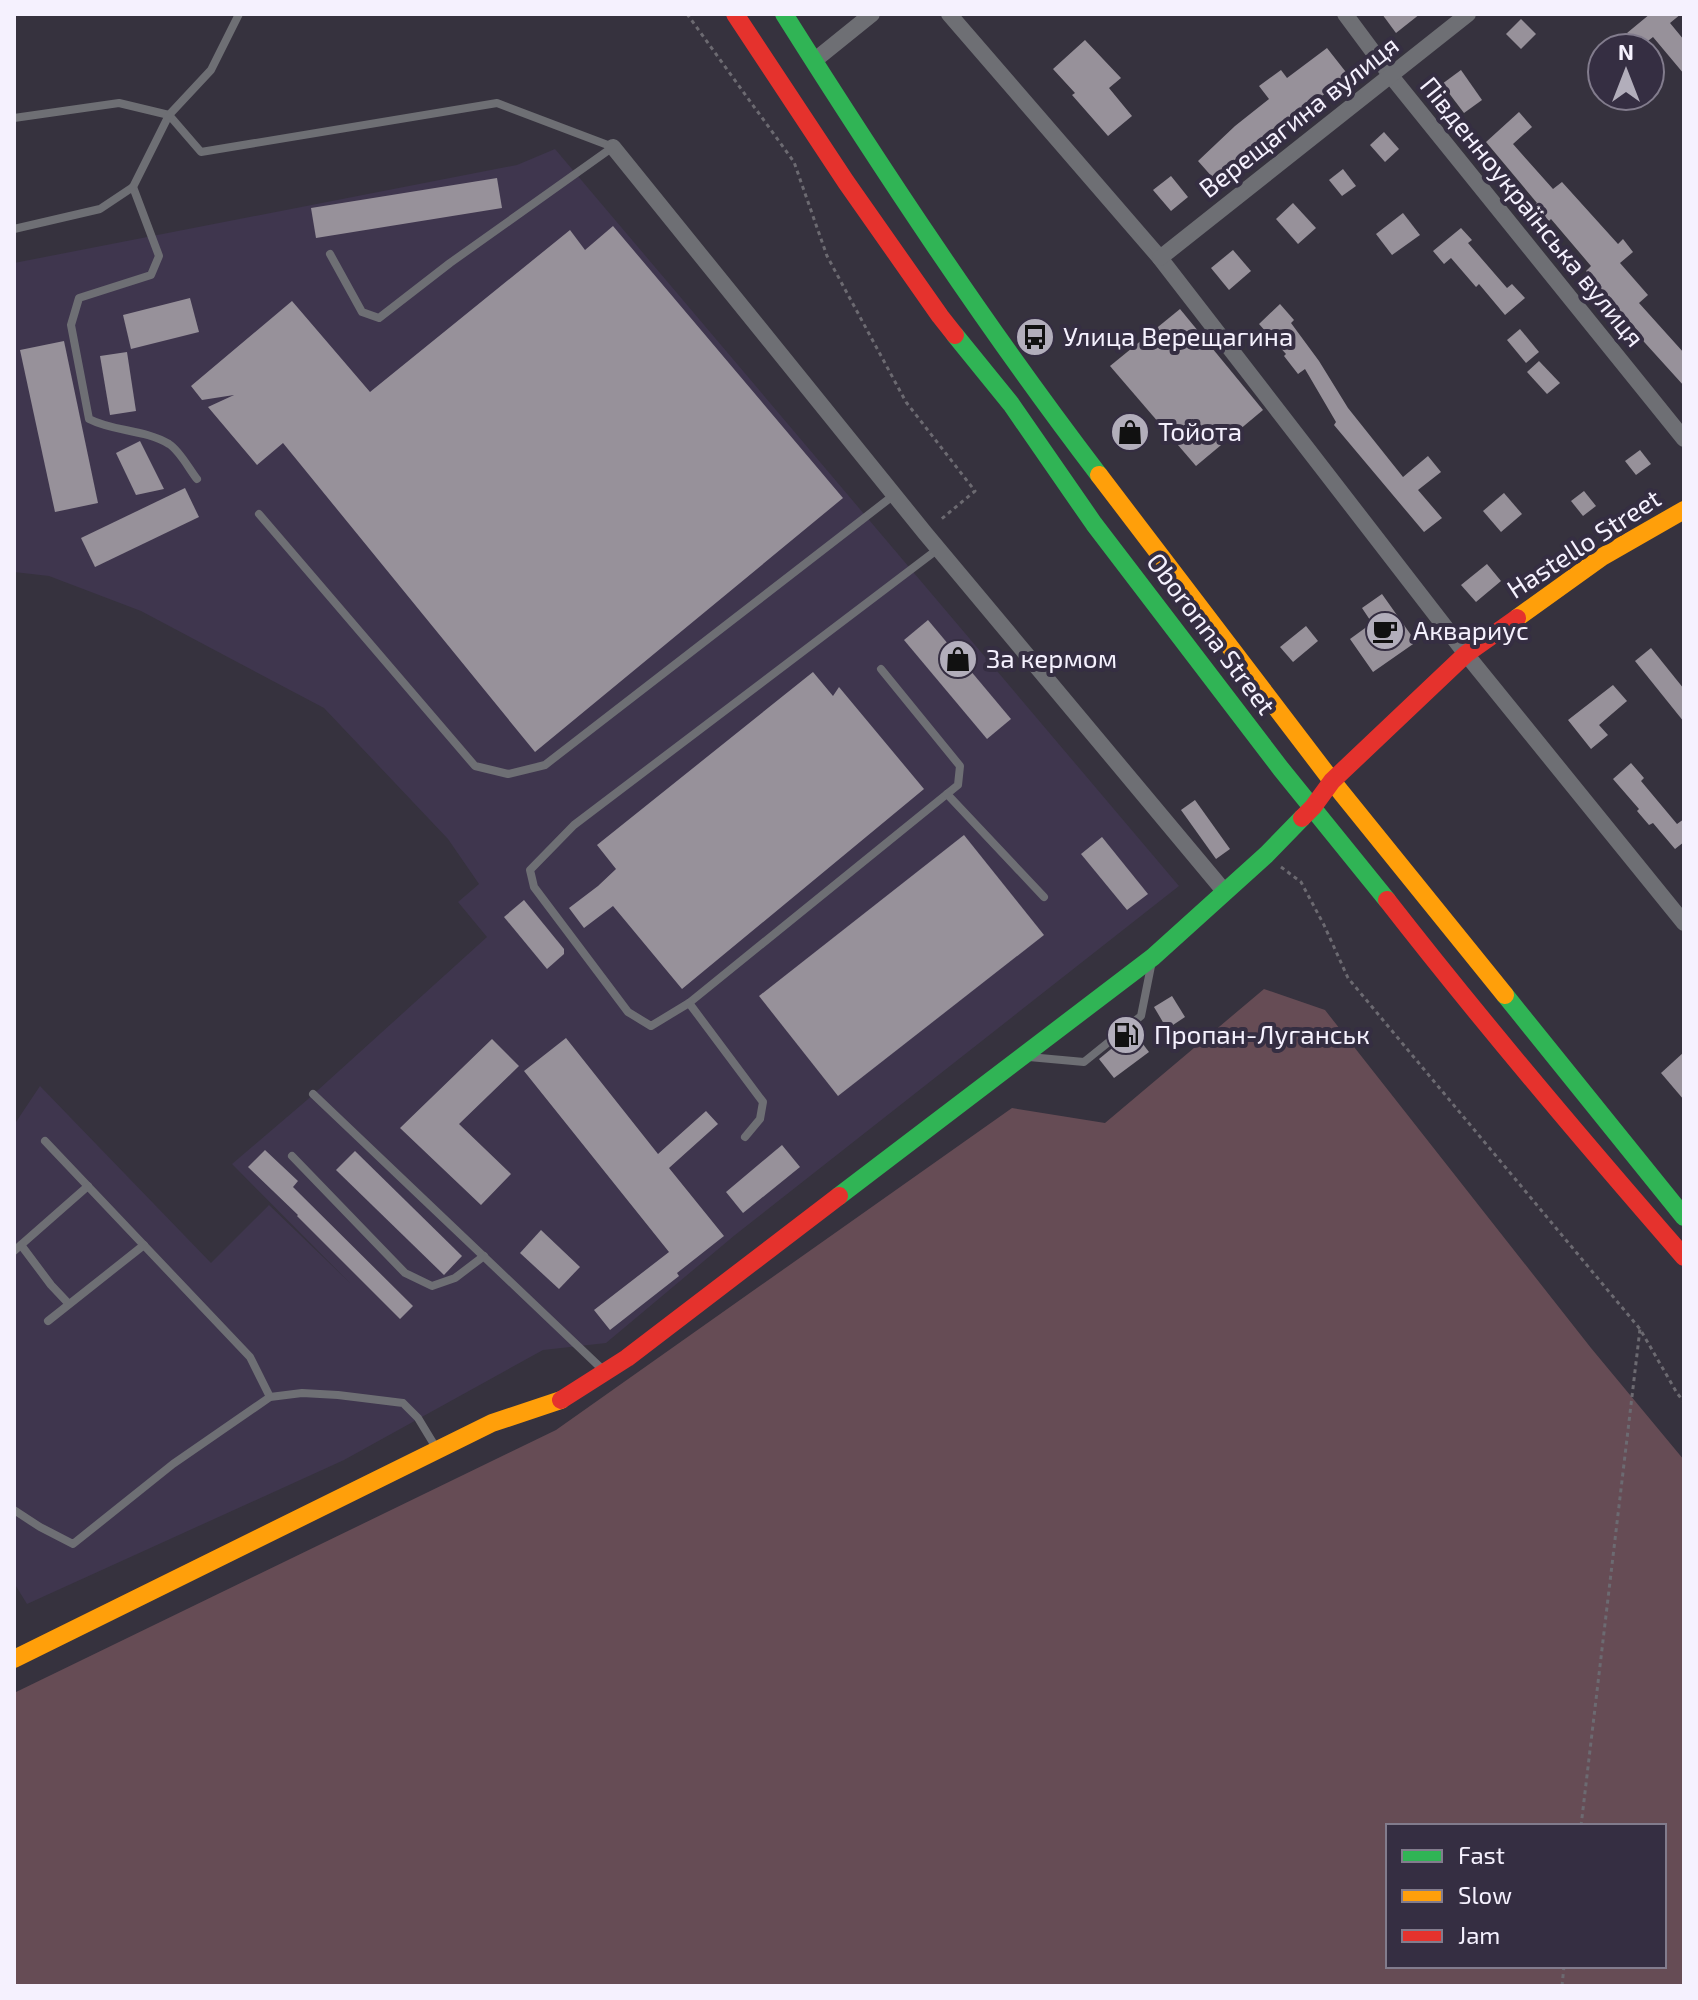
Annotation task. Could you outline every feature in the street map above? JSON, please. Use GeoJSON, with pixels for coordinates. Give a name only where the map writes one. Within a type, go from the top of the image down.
{"type":"FeatureCollection","features":[{"type":"Feature","properties":{"kind":"main road","name":"Oboronna Street"},"geometry":{"type":"LineString","coordinates":[[735,14],[846,182],[940,316],[1011,404],[1113,549],[1281,769],[1465,1000],[1684,1257]]}},
{"type":"Feature","properties":{"kind":"main road","name":"Oboronna Street"},"geometry":{"type":"LineString","coordinates":[[784,14],[849,117],[1033,388],[1332,781],[1684,1217]]}},
{"type":"Feature","properties":{"kind":"main road","name":"Hastello Street"},"geometry":{"type":"LineString","coordinates":[[16,1653],[492,1423],[563,1399],[627,1358],[1153,957],[1266,855],[1313,807],[1332,781],[1466,654],[1602,557],[1684,510]]}},
{"type":"Feature","properties":{"kind":"street"},"geometry":{"type":"LineString","coordinates":[[815,60],[872,14]]}},
{"type":"Feature","properties":{"kind":"street"},"geometry":{"type":"LineString","coordinates":[[949,14],[1160,258],[1466,654],[1684,923]]}},
{"type":"Feature","properties":{"kind":"street","name":"Південноукраїнська вулиця"},"geometry":{"type":"LineString","coordinates":[[1345,14],[1391,76],[1684,439]]}},
{"type":"Feature","properties":{"kind":"street","name":"Верещагина вулиця"},"geometry":{"type":"LineString","coordinates":[[1160,258],[1468,14]]}},
{"type":"Feature","properties":{"kind":"street"},"geometry":{"type":"LineString","coordinates":[[613,147],[938,549],[1224,891]]}},
{"type":"Feature","properties":{"kind":"lane"},"geometry":{"type":"LineString","coordinates":[[14,229],[100,209],[133,187],[169,115],[211,70],[239,14]]}},
{"type":"Feature","properties":{"kind":"lane"},"geometry":{"type":"LineString","coordinates":[[14,118],[119,103],[169,115],[201,152],[497,103],[613,147]]}},
{"type":"Feature","properties":{"kind":"lane"},"geometry":{"type":"LineString","coordinates":[[330,254],[362,312],[379,318],[450,263],[613,147]]}},
{"type":"Feature","properties":{"kind":"lane"},"geometry":{"type":"LineString","coordinates":[[133,187],[159,256],[151,275],[79,298],[71,325],[89,419],[100,425],[138,431],[171,445],[197,479]]}},
{"type":"Feature","properties":{"kind":"lane"},"geometry":{"type":"LineString","coordinates":[[259,514],[475,766],[508,774],[545,765],[894,495]]}},
{"type":"Feature","properties":{"kind":"lane"},"geometry":{"type":"LineString","coordinates":[[881,669],[960,766],[958,785],[689,1003],[651,1026],[628,1012],[534,887],[530,870],[574,825],[938,549]]}},
{"type":"Feature","properties":{"kind":"lane"},"geometry":{"type":"LineString","coordinates":[[947,794],[1044,897]]}},
{"type":"Feature","properties":{"kind":"lane"},"geometry":{"type":"LineString","coordinates":[[1021,1057],[1084,1062],[1141,1016],[1153,957]]}},
{"type":"Feature","properties":{"kind":"lane"},"geometry":{"type":"LineString","coordinates":[[689,1003],[763,1102],[760,1119],[745,1137]]}},
{"type":"Feature","properties":{"kind":"lane"},"geometry":{"type":"LineString","coordinates":[[313,1094],[606,1372]]}},
{"type":"Feature","properties":{"kind":"lane"},"geometry":{"type":"LineString","coordinates":[[45,1141],[250,1357],[270,1397]]}},
{"type":"Feature","properties":{"kind":"lane"},"geometry":{"type":"LineString","coordinates":[[292,1156],[405,1273],[432,1286],[455,1278],[484,1256]]}},
{"type":"Feature","properties":{"kind":"lane"},"geometry":{"type":"LineString","coordinates":[[68,1303],[17,1248],[88,1186]]}},
{"type":"Feature","properties":{"kind":"lane"},"geometry":{"type":"LineString","coordinates":[[48,1321],[144,1245]]}},
{"type":"Feature","properties":{"kind":"lane"},"geometry":{"type":"LineString","coordinates":[[14,1510],[73,1544],[173,1464],[270,1397],[302,1393],[403,1403],[418,1418],[438,1450]]}},
{"type":"Feature","properties":{"kind":"path"},"geometry":{"type":"LineString","coordinates":[[687,14],[794,162],[827,256],[906,402],[975,491],[925,533]]}},
{"type":"Feature","properties":{"kind":"path"},"geometry":{"type":"LineString","coordinates":[[1266,855],[1301,882],[1348,978],[1640,1329],[1684,1402]]}},
{"type":"Feature","properties":{"kind":"path"},"geometry":{"type":"LineString","coordinates":[[1581,1824],[1640,1329]]}},
{"type":"Feature","properties":{"kind":"shaded area"},"geometry":{"type":"Polygon","coordinates":[[[555,149],[1179,886],[735,1235],[606,1343],[543,1350],[344,1460],[27,1604],[14,1583],[14,1125],[40,1086],[211,1263],[269,1205],[351,1284],[232,1164],[487,937],[458,902],[479,884],[448,839],[324,708],[141,611],[49,576],[14,572],[14,263],[517,165],[555,149]]]}},
{"type":"Feature","properties":{"kind":"shaded area"},"geometry":{"type":"Polygon","coordinates":[[[1264,989],[1325,1010],[1591,1348],[1684,1460],[1684,1986],[14,1986],[14,1693],[556,1430],[1012,1108],[1105,1123],[1264,989]]]}},
{"type":"Feature","properties":{"kind":"building"},"geometry":{"type":"Polygon","coordinates":[[[1382,14],[1420,14],[1396,33],[1382,14]]]}},
{"type":"Feature","properties":{"kind":"building"},"geometry":{"type":"Polygon","coordinates":[[[1650,14],[1681,14],[1670,23],[1684,40],[1684,74],[1666,53],[1666,32],[1628,32],[1650,14]]]}},
{"type":"Feature","properties":{"kind":"building"},"geometry":{"type":"Polygon","coordinates":[[[1521,19],[1536,34],[1521,49],[1506,34],[1521,19]]]}},
{"type":"Feature","properties":{"kind":"building"},"geometry":{"type":"Polygon","coordinates":[[[1085,40],[1121,78],[1109,88],[1132,116],[1108,136],[1053,69],[1085,40]]]}},
{"type":"Feature","properties":{"kind":"building"},"geometry":{"type":"Polygon","coordinates":[[[1327,48],[1349,76],[1307,107],[1312,114],[1290,130],[1284,120],[1214,179],[1198,161],[1269,99],[1259,86],[1281,70],[1287,78],[1327,48]]]}},
{"type":"Feature","properties":{"kind":"building"},"geometry":{"type":"Polygon","coordinates":[[[1461,70],[1482,100],[1464,113],[1442,84],[1461,70]]]}},
{"type":"Feature","properties":{"kind":"building"},"geometry":{"type":"Polygon","coordinates":[[[1519,112],[1532,127],[1513,144],[1553,189],[1562,182],[1618,244],[1623,239],[1633,252],[1620,263],[1648,295],[1639,303],[1684,353],[1684,386],[1636,333],[1638,331],[1586,271],[1591,266],[1535,205],[1537,203],[1486,142],[1519,112]]]}},
{"type":"Feature","properties":{"kind":"building"},"geometry":{"type":"Polygon","coordinates":[[[1384,132],[1399,149],[1385,162],[1370,145],[1384,132]]]}},
{"type":"Feature","properties":{"kind":"building"},"geometry":{"type":"Polygon","coordinates":[[[1343,169],[1356,186],[1342,196],[1329,180],[1343,169]]]}},
{"type":"Feature","properties":{"kind":"building"},"geometry":{"type":"Polygon","coordinates":[[[1171,176],[1188,197],[1171,211],[1153,190],[1171,176]]]}},
{"type":"Feature","properties":{"kind":"building"},"geometry":{"type":"Polygon","coordinates":[[[497,178],[502,208],[316,238],[311,208],[497,178]]]}},
{"type":"Feature","properties":{"kind":"building"},"geometry":{"type":"Polygon","coordinates":[[[1293,203],[1316,228],[1298,244],[1276,219],[1293,203]]]}},
{"type":"Feature","properties":{"kind":"building"},"geometry":{"type":"Polygon","coordinates":[[[1403,213],[1420,235],[1392,255],[1376,234],[1403,213]]]}},
{"type":"Feature","properties":{"kind":"building"},"geometry":{"type":"Polygon","coordinates":[[[613,226],[843,498],[535,752],[283,443],[257,465],[208,407],[234,395],[202,400],[191,386],[292,301],[370,392],[570,230],[585,250],[613,226]]]}},
{"type":"Feature","properties":{"kind":"building"},"geometry":{"type":"Polygon","coordinates":[[[1461,228],[1472,240],[1468,243],[1507,288],[1512,284],[1525,298],[1505,315],[1479,284],[1476,287],[1451,258],[1444,264],[1433,251],[1461,228]]]}},
{"type":"Feature","properties":{"kind":"building"},"geometry":{"type":"Polygon","coordinates":[[[1233,250],[1251,271],[1229,290],[1211,268],[1233,250]]]}},
{"type":"Feature","properties":{"kind":"building"},"geometry":{"type":"Polygon","coordinates":[[[190,298],[199,332],[131,349],[123,315],[190,298]]]}},
{"type":"Feature","properties":{"kind":"building"},"geometry":{"type":"Polygon","coordinates":[[[1280,304],[1294,320],[1291,323],[1348,408],[1403,477],[1428,456],[1441,472],[1418,490],[1442,518],[1424,532],[1334,425],[1336,422],[1305,369],[1298,374],[1284,356],[1286,354],[1259,324],[1280,304]]]}},
{"type":"Feature","properties":{"kind":"building"},"geometry":{"type":"Polygon","coordinates":[[[1180,309],[1263,410],[1196,466],[1110,366],[1180,309]]]}},
{"type":"Feature","properties":{"kind":"building"},"geometry":{"type":"Polygon","coordinates":[[[1520,329],[1539,352],[1526,363],[1507,340],[1520,329]]]}},
{"type":"Feature","properties":{"kind":"building"},"geometry":{"type":"Polygon","coordinates":[[[64,341],[98,503],[55,512],[20,350],[64,341]]]}},
{"type":"Feature","properties":{"kind":"building"},"geometry":{"type":"Polygon","coordinates":[[[127,352],[136,411],[110,415],[100,356],[127,352]]]}},
{"type":"Feature","properties":{"kind":"building"},"geometry":{"type":"Polygon","coordinates":[[[1539,361],[1560,383],[1547,394],[1527,372],[1539,361]]]}},
{"type":"Feature","properties":{"kind":"building"},"geometry":{"type":"Polygon","coordinates":[[[140,441],[164,489],[136,495],[116,453],[140,441]]]}},
{"type":"Feature","properties":{"kind":"building"},"geometry":{"type":"Polygon","coordinates":[[[1640,450],[1651,464],[1636,475],[1625,461],[1640,450]]]}},
{"type":"Feature","properties":{"kind":"building"},"geometry":{"type":"Polygon","coordinates":[[[185,488],[199,517],[95,567],[81,538],[185,488]]]}},
{"type":"Feature","properties":{"kind":"building"},"geometry":{"type":"Polygon","coordinates":[[[1584,491],[1596,506],[1583,516],[1571,501],[1584,491]]]}},
{"type":"Feature","properties":{"kind":"building"},"geometry":{"type":"Polygon","coordinates":[[[1504,493],[1522,514],[1501,532],[1483,511],[1504,493]]]}},
{"type":"Feature","properties":{"kind":"building"},"geometry":{"type":"Polygon","coordinates":[[[1487,564],[1501,581],[1476,602],[1461,585],[1487,564]]]}},
{"type":"Feature","properties":{"kind":"building","name":"Аквариус"},"geometry":{"type":"Polygon","coordinates":[[[1382,594],[1416,642],[1373,672],[1350,639],[1372,623],[1362,608],[1382,594]]]}},
{"type":"Feature","properties":{"kind":"building"},"geometry":{"type":"Polygon","coordinates":[[[928,620],[1011,719],[987,739],[904,640],[928,620]]]}},
{"type":"Feature","properties":{"kind":"building"},"geometry":{"type":"Polygon","coordinates":[[[1306,626],[1318,641],[1293,662],[1280,647],[1306,626]]]}},
{"type":"Feature","properties":{"kind":"building"},"geometry":{"type":"Polygon","coordinates":[[[1651,648],[1684,689],[1684,722],[1635,661],[1651,648]]]}},
{"type":"Feature","properties":{"kind":"building"},"geometry":{"type":"Polygon","coordinates":[[[813,672],[833,696],[839,687],[924,789],[682,989],[613,906],[584,928],[569,908],[616,869],[597,845],[813,672]]]}},
{"type":"Feature","properties":{"kind":"building"},"geometry":{"type":"Polygon","coordinates":[[[1613,685],[1627,701],[1599,725],[1608,735],[1591,749],[1568,720],[1613,685]]]}},
{"type":"Feature","properties":{"kind":"building"},"geometry":{"type":"Polygon","coordinates":[[[1631,763],[1644,778],[1641,781],[1677,824],[1684,819],[1684,842],[1675,849],[1653,823],[1649,825],[1613,779],[1631,763]]]}},
{"type":"Feature","properties":{"kind":"building"},"geometry":{"type":"Polygon","coordinates":[[[1195,800],[1230,849],[1216,859],[1181,810],[1195,800]]]}},
{"type":"Feature","properties":{"kind":"building"},"geometry":{"type":"Polygon","coordinates":[[[964,835],[1044,935],[838,1096],[759,996],[964,835]]]}},
{"type":"Feature","properties":{"kind":"building"},"geometry":{"type":"Polygon","coordinates":[[[1102,837],[1148,894],[1127,910],[1081,854],[1102,837]]]}},
{"type":"Feature","properties":{"kind":"building"},"geometry":{"type":"Polygon","coordinates":[[[524,900],[564,949],[564,954],[547,969],[504,917],[524,900]]]}},
{"type":"Feature","properties":{"kind":"building"},"geometry":{"type":"Polygon","coordinates":[[[1172,996],[1185,1017],[1167,1029],[1154,1007],[1172,996]]]}},
{"type":"Feature","properties":{"kind":"building"},"geometry":{"type":"Polygon","coordinates":[[[1133,1031],[1149,1052],[1114,1078],[1099,1059],[1133,1031]]]}},
{"type":"Feature","properties":{"kind":"building"},"geometry":{"type":"Polygon","coordinates":[[[566,1038],[658,1154],[706,1111],[718,1124],[669,1168],[724,1236],[610,1330],[594,1310],[669,1252],[524,1071],[566,1038]]]}},
{"type":"Feature","properties":{"kind":"building"},"geometry":{"type":"Polygon","coordinates":[[[492,1039],[519,1066],[459,1124],[511,1174],[481,1205],[400,1128],[492,1039]]]}},
{"type":"Feature","properties":{"kind":"building"},"geometry":{"type":"Polygon","coordinates":[[[1684,1052],[1684,1100],[1661,1073],[1684,1052]]]}},
{"type":"Feature","properties":{"kind":"building"},"geometry":{"type":"Polygon","coordinates":[[[782,1145],[800,1167],[743,1213],[726,1192],[782,1145]]]}},
{"type":"Feature","properties":{"kind":"building"},"geometry":{"type":"Polygon","coordinates":[[[265,1150],[298,1181],[293,1187],[413,1306],[400,1319],[248,1167],[265,1150]]]}},
{"type":"Feature","properties":{"kind":"building"},"geometry":{"type":"Polygon","coordinates":[[[355,1151],[462,1256],[444,1275],[336,1170],[355,1151]]]}},
{"type":"Feature","properties":{"kind":"building"},"geometry":{"type":"Polygon","coordinates":[[[541,1230],[580,1267],[559,1289],[520,1253],[541,1230]]]}},
{"type":"Feature","properties":{"kind":"traffic: fast"},"geometry":{"type":"LineString","coordinates":[[784,14],[936,248],[1099,475]]}},
{"type":"Feature","properties":{"kind":"traffic: fast"},"geometry":{"type":"LineString","coordinates":[[955,335],[1011,404],[1094,524],[1281,769],[1387,900]]}},
{"type":"Feature","properties":{"kind":"traffic: fast"},"geometry":{"type":"LineString","coordinates":[[839,1196],[1153,957],[1266,855],[1302,818]]}},
{"type":"Feature","properties":{"kind":"traffic: fast"},"geometry":{"type":"LineString","coordinates":[[1505,995],[1684,1217]]}},
{"type":"Feature","properties":{"kind":"traffic: slow"},"geometry":{"type":"LineString","coordinates":[[1099,475],[1332,781],[1505,995]]}},
{"type":"Feature","properties":{"kind":"traffic: slow"},"geometry":{"type":"LineString","coordinates":[[1517,618],[1602,557],[1684,510]]}},
{"type":"Feature","properties":{"kind":"traffic: slow"},"geometry":{"type":"LineString","coordinates":[[14,1659],[492,1423],[561,1400]]}},
{"type":"Feature","properties":{"kind":"traffic: jam"},"geometry":{"type":"LineString","coordinates":[[735,14],[846,182],[955,335]]}},
{"type":"Feature","properties":{"kind":"traffic: jam"},"geometry":{"type":"LineString","coordinates":[[1302,818],[1332,781],[1466,654],[1517,618]]}},
{"type":"Feature","properties":{"kind":"traffic: jam"},"geometry":{"type":"LineString","coordinates":[[1387,900],[1533,1080],[1684,1257]]}},
{"type":"Feature","properties":{"kind":"traffic: jam"},"geometry":{"type":"LineString","coordinates":[[561,1400],[627,1358],[839,1196]]}},
{"type":"Feature","properties":{"kind":"place","name":"Улица Верещагина"},"geometry":{"type":"Point","coordinates":[1035,337]}},
{"type":"Feature","properties":{"kind":"place","name":"Тойота"},"geometry":{"type":"Point","coordinates":[1130,432]}},
{"type":"Feature","properties":{"kind":"place","name":"Аквариус"},"geometry":{"type":"Point","coordinates":[1385,631]}},
{"type":"Feature","properties":{"kind":"place","name":"За кермом"},"geometry":{"type":"Point","coordinates":[958,659]}},
{"type":"Feature","properties":{"kind":"place","name":"Пропан-Луганськ"},"geometry":{"type":"Point","coordinates":[1126,1035]}}]}
